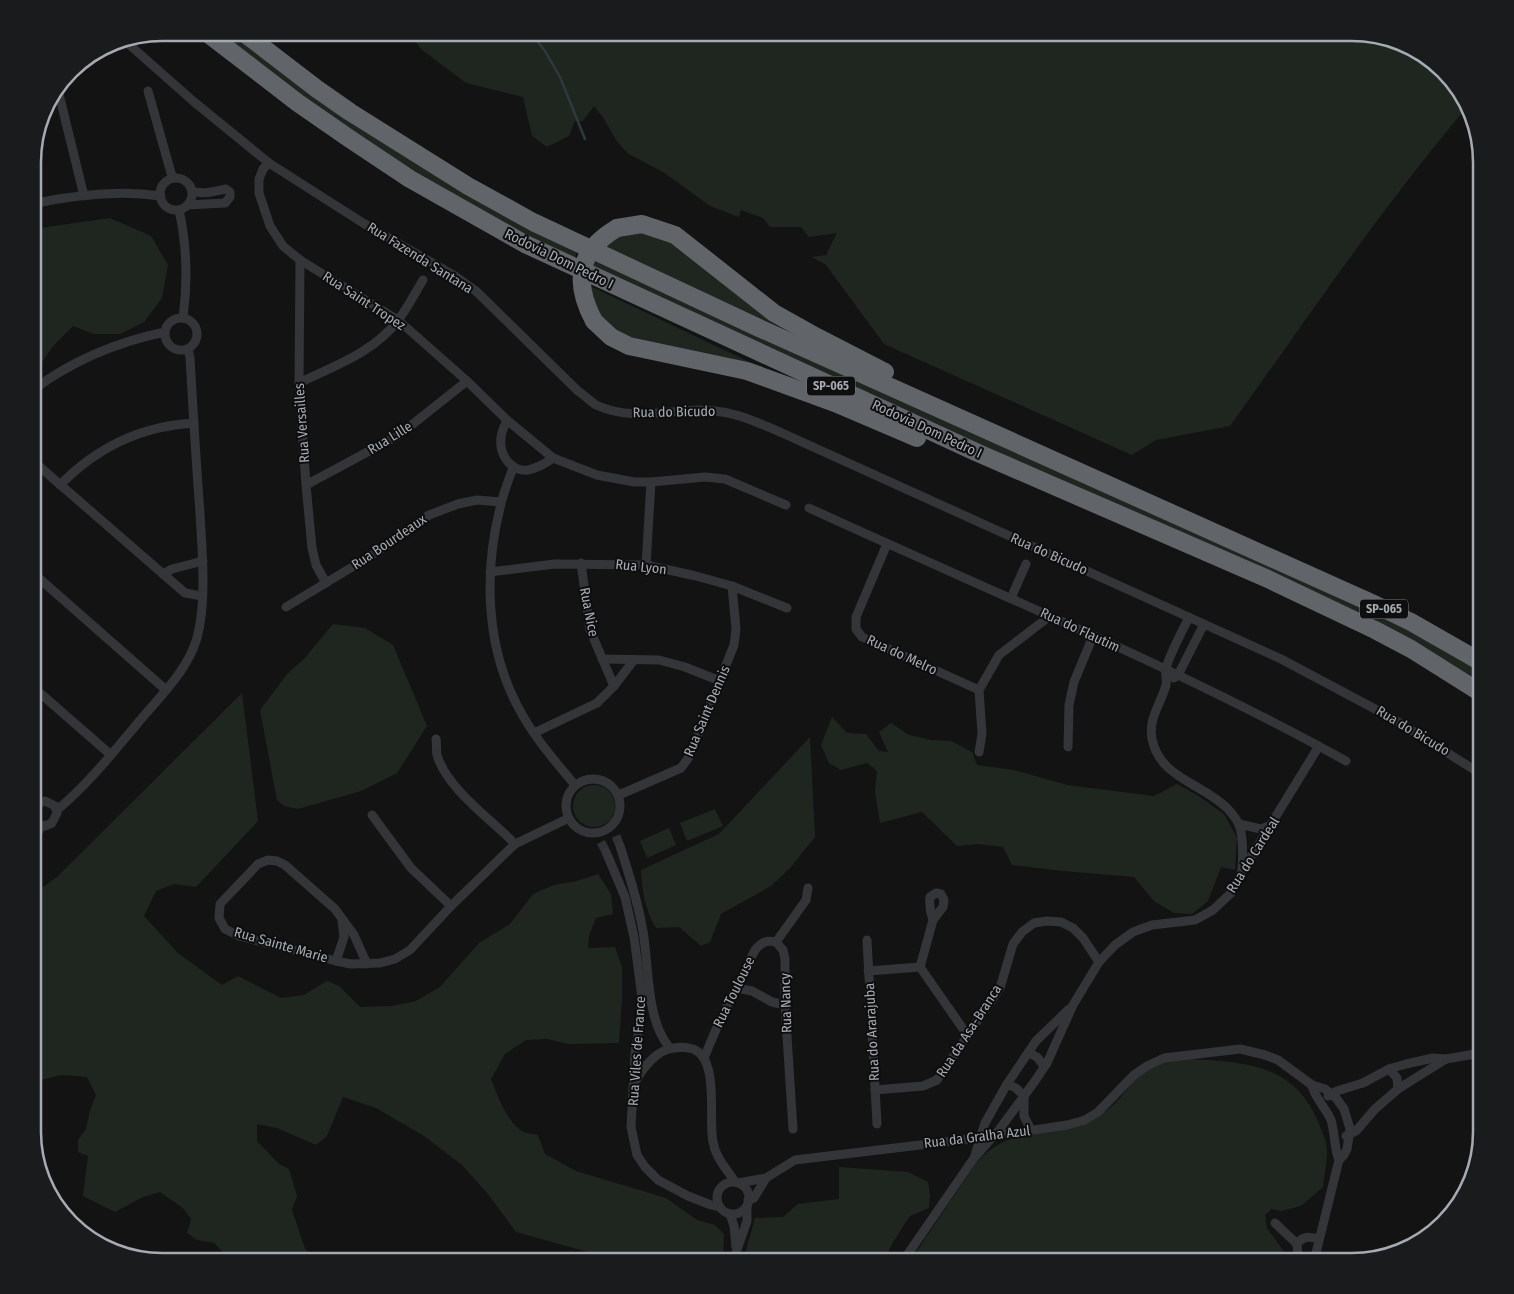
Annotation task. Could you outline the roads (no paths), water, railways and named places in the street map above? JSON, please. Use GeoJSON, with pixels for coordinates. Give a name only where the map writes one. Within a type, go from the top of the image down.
{"type":"FeatureCollection","features":[{"type":"Feature","properties":{"kind":"highway","name":"Rodovia Dom Pedro I"},"geometry":{"type":"LineString","coordinates":[[218,41],[284,93],[410,179],[525,244],[978,453],[1268,579],[1375,630],[1473,687]]}},
{"type":"Feature","properties":{"kind":"highway","name":"Rodovia Dom Pedro I"},"geometry":{"type":"LineString","coordinates":[[256,41],[350,112],[468,186],[533,222],[757,328],[1376,605],[1411,622],[1473,657]]}},
{"type":"Feature","properties":{"kind":"highway"},"geometry":{"type":"LineString","coordinates":[[1052,459],[794,325],[753,298],[675,235],[642,224],[617,228],[602,237],[593,246],[583,269],[583,296],[594,321],[611,337],[629,346],[725,366],[776,381],[844,407],[1012,478],[1109,510]]}},
{"type":"Feature","properties":{"kind":"street","name":"Rua Fazenda Santana"},"geometry":{"type":"LineString","coordinates":[[131,46],[229,132],[269,163],[363,222],[455,276],[477,292],[578,391],[595,404]]}},
{"type":"Feature","properties":{"kind":"street"},"geometry":{"type":"LineString","coordinates":[[148,91],[174,178]]}},
{"type":"Feature","properties":{"kind":"street"},"geometry":{"type":"LineString","coordinates":[[60,98],[84,196]]}},
{"type":"Feature","properties":{"kind":"street","name":"Rua Saint Tropez"},"geometry":{"type":"LineString","coordinates":[[269,163],[263,169],[259,179],[259,192],[270,226],[283,246],[300,260],[398,320],[467,381],[507,420],[554,458],[597,475],[634,482],[704,477],[724,480],[786,505]]}},
{"type":"Feature","properties":{"kind":"street"},"geometry":{"type":"LineString","coordinates":[[183,318],[186,260],[183,208],[191,200],[192,191],[186,181],[174,178],[164,184],[161,196],[167,207],[183,208],[224,203],[230,197],[230,192],[226,189],[201,194],[192,191]]}},
{"type":"Feature","properties":{"kind":"street"},"geometry":{"type":"LineString","coordinates":[[42,203],[84,196],[120,194],[161,196]]}},
{"type":"Feature","properties":{"kind":"street","name":"Rua Versailles"},"geometry":{"type":"LineString","coordinates":[[300,260],[299,383],[306,485],[312,548],[316,565],[326,583]]}},
{"type":"Feature","properties":{"kind":"street"},"geometry":{"type":"LineString","coordinates":[[299,383],[363,352],[375,343],[398,320],[423,280]]}},
{"type":"Feature","properties":{"kind":"street"},"geometry":{"type":"LineString","coordinates":[[183,318],[191,321],[197,332],[196,340],[188,348],[180,350],[172,347],[167,341],[166,332],[171,322],[183,318]]}},
{"type":"Feature","properties":{"kind":"street"},"geometry":{"type":"LineString","coordinates":[[42,384],[92,354],[128,341],[166,332]]}},
{"type":"Feature","properties":{"kind":"street"},"geometry":{"type":"LineString","coordinates":[[42,826],[49,825],[55,821],[57,810],[70,800],[111,755],[166,690],[183,668],[195,645],[201,617],[203,562],[188,348]]}},
{"type":"Feature","properties":{"kind":"street","name":"Rua Lille"},"geometry":{"type":"LineString","coordinates":[[306,485],[400,435],[467,381]]}},
{"type":"Feature","properties":{"kind":"street","name":"Rua do Bicudo"},"geometry":{"type":"LineString","coordinates":[[595,404],[619,412],[642,415],[704,411],[722,412],[751,420],[1189,617],[1280,660],[1392,718],[1473,768]]}},
{"type":"Feature","properties":{"kind":"street"},"geometry":{"type":"LineString","coordinates":[[507,420],[501,437],[501,450],[513,468],[527,470],[540,466],[554,458]]}},
{"type":"Feature","properties":{"kind":"street"},"geometry":{"type":"LineString","coordinates":[[60,485],[81,465],[118,442],[155,428],[194,423]]}},
{"type":"Feature","properties":{"kind":"street"},"geometry":{"type":"LineString","coordinates":[[513,468],[501,502],[493,537],[490,572],[492,623],[499,660],[504,677],[517,706],[550,755],[575,785]]}},
{"type":"Feature","properties":{"kind":"street"},"geometry":{"type":"LineString","coordinates":[[42,469],[185,593],[202,596]]}},
{"type":"Feature","properties":{"kind":"street"},"geometry":{"type":"LineString","coordinates":[[646,565],[651,482]]}},
{"type":"Feature","properties":{"kind":"street","name":"Rua Bourdeaux"},"geometry":{"type":"LineString","coordinates":[[286,607],[377,552],[429,515],[458,504],[477,500],[501,502]]}},
{"type":"Feature","properties":{"kind":"street","name":"Rua do Flautim"},"geometry":{"type":"LineString","coordinates":[[809,508],[1178,674],[1255,712],[1346,761]]}},
{"type":"Feature","properties":{"kind":"street","name":"Rua do Melro"},"geometry":{"type":"LineString","coordinates":[[887,544],[856,617],[856,629],[862,637],[979,690]]}},
{"type":"Feature","properties":{"kind":"street"},"geometry":{"type":"LineString","coordinates":[[163,574],[203,562]]}},
{"type":"Feature","properties":{"kind":"street","name":"Rua Nice"},"geometry":{"type":"LineString","coordinates":[[581,563],[590,630],[614,686]]}},
{"type":"Feature","properties":{"kind":"street","name":"Rua Lyon"},"geometry":{"type":"LineString","coordinates":[[490,572],[555,564],[646,565],[732,586],[787,608]]}},
{"type":"Feature","properties":{"kind":"street"},"geometry":{"type":"LineString","coordinates":[[1011,598],[1026,564]]}},
{"type":"Feature","properties":{"kind":"street"},"geometry":{"type":"LineString","coordinates":[[42,581],[166,690]]}},
{"type":"Feature","properties":{"kind":"street","name":"Rua Saint Dennis"},"geometry":{"type":"LineString","coordinates":[[619,795],[681,768],[689,757],[734,645],[736,629],[732,586]]}},
{"type":"Feature","properties":{"kind":"street"},"geometry":{"type":"LineString","coordinates":[[979,752],[982,734],[979,690],[999,655],[1050,616]]}},
{"type":"Feature","properties":{"kind":"street"},"geometry":{"type":"LineString","coordinates":[[1189,617],[1166,669],[1166,684],[1151,724],[1152,738],[1156,752],[1166,767],[1180,779],[1210,794],[1223,804],[1239,824],[1243,855],[1241,873]]}},
{"type":"Feature","properties":{"kind":"street"},"geometry":{"type":"LineString","coordinates":[[1166,684],[1178,674],[1204,624]]}},
{"type":"Feature","properties":{"kind":"street"},"geometry":{"type":"LineString","coordinates":[[1068,747],[1069,705],[1074,682],[1093,636]]}},
{"type":"Feature","properties":{"kind":"street"},"geometry":{"type":"LineString","coordinates":[[602,659],[659,660],[720,680]]}},
{"type":"Feature","properties":{"kind":"street"},"geometry":{"type":"LineString","coordinates":[[534,733],[598,703],[634,660]]}},
{"type":"Feature","properties":{"kind":"street"},"geometry":{"type":"LineString","coordinates":[[42,695],[111,755]]}},
{"type":"Feature","properties":{"kind":"street"},"geometry":{"type":"LineString","coordinates":[[436,739],[437,754],[445,771],[459,792],[515,844]]}},
{"type":"Feature","properties":{"kind":"street","name":"Rua do Cardeal"},"geometry":{"type":"LineString","coordinates":[[1073,1005],[1099,962],[1115,945],[1133,932],[1152,925],[1195,920],[1213,910],[1231,893],[1241,873],[1319,746]]}},
{"type":"Feature","properties":{"kind":"street"},"geometry":{"type":"LineString","coordinates":[[586,779],[600,779],[611,784],[619,795],[621,808],[617,821],[612,826],[596,833],[580,830],[569,818],[566,810],[566,800],[570,792],[575,785],[586,779]]}},
{"type":"Feature","properties":{"kind":"street"},"geometry":{"type":"LineString","coordinates":[[42,803],[45,801],[52,804],[57,810]]}},
{"type":"Feature","properties":{"kind":"street"},"geometry":{"type":"LineString","coordinates":[[372,815],[411,868],[450,906]]}},
{"type":"Feature","properties":{"kind":"street","name":"Rua Sainte Marie"},"geometry":{"type":"LineString","coordinates":[[367,964],[354,936],[335,909],[277,861],[268,860],[258,864],[220,904],[219,918],[225,929],[239,936],[351,964],[367,964],[380,963],[395,959],[410,950],[450,906],[515,844],[569,818]]}},
{"type":"Feature","properties":{"kind":"street"},"geometry":{"type":"LineString","coordinates":[[1239,824],[1261,829],[1271,825]]}},
{"type":"Feature","properties":{"kind":"street"},"geometry":{"type":"LineString","coordinates":[[612,826],[616,836]]}},
{"type":"Feature","properties":{"kind":"street"},"geometry":{"type":"LineString","coordinates":[[596,833],[601,842]]}},
{"type":"Feature","properties":{"kind":"street","name":"Rua Viles de France"},"geometry":{"type":"LineString","coordinates":[[620,846],[633,886],[643,931],[654,1018],[659,1032],[670,1048]]}},
{"type":"Feature","properties":{"kind":"street","name":"Rua Viles de France"},"geometry":{"type":"LineString","coordinates":[[606,852],[625,897],[634,937],[642,998],[635,1054],[631,1127],[637,1155],[645,1167],[658,1180],[719,1207]]}},
{"type":"Feature","properties":{"kind":"street"},"geometry":{"type":"LineString","coordinates":[[776,942],[806,900],[808,888]]}},
{"type":"Feature","properties":{"kind":"street"},"geometry":{"type":"LineString","coordinates":[[336,961],[344,937],[342,918]]}},
{"type":"Feature","properties":{"kind":"street"},"geometry":{"type":"LineString","coordinates":[[920,967],[933,920]]}},
{"type":"Feature","properties":{"kind":"street","name":"Rua da Asa-Branca"},"geometry":{"type":"LineString","coordinates":[[875,1090],[923,1086],[937,1080],[1000,988],[1013,944],[1022,932],[1034,923],[1047,921],[1061,922],[1073,928],[1084,938],[1099,962]]}},
{"type":"Feature","properties":{"kind":"street","name":"Rua Toulouse"},"geometry":{"type":"LineString","coordinates":[[704,1058],[754,950],[768,940],[776,942]]}},
{"type":"Feature","properties":{"kind":"street","name":"Rua do Ararajuba"},"geometry":{"type":"LineString","coordinates":[[867,940],[877,1124]]}},
{"type":"Feature","properties":{"kind":"street","name":"Rua Nancy"},"geometry":{"type":"LineString","coordinates":[[776,942],[783,950],[785,959],[785,1005],[793,1130]]}},
{"type":"Feature","properties":{"kind":"street"},"geometry":{"type":"LineString","coordinates":[[868,972],[920,967]]}},
{"type":"Feature","properties":{"kind":"street"},"geometry":{"type":"LineString","coordinates":[[920,967],[968,1036]]}},
{"type":"Feature","properties":{"kind":"street"},"geometry":{"type":"LineString","coordinates":[[736,988],[752,991],[772,1002],[785,1005]]}},
{"type":"Feature","properties":{"kind":"street"},"geometry":{"type":"LineString","coordinates":[[974,1158],[984,1123],[1006,1084],[1036,1041],[1073,1005]]}},
{"type":"Feature","properties":{"kind":"street"},"geometry":{"type":"LineString","coordinates":[[909,1253],[974,1158],[1024,1096],[1044,1066],[1073,1005]]}},
{"type":"Feature","properties":{"kind":"street"},"geometry":{"type":"LineString","coordinates":[[634,1084],[641,1071],[651,1059],[670,1048],[685,1047],[695,1049],[704,1058],[710,1075],[712,1142],[719,1161],[736,1183],[746,1189],[748,1203],[747,1221],[736,1252]]}},
{"type":"Feature","properties":{"kind":"street","name":"Rua da Gralha Azul"},"geometry":{"type":"LineString","coordinates":[[736,1183],[766,1178],[795,1160],[1067,1125],[1084,1120],[1098,1112],[1134,1075],[1164,1058],[1240,1049],[1278,1060],[1312,1085]]}},
{"type":"Feature","properties":{"kind":"street"},"geometry":{"type":"LineString","coordinates":[[1029,1053],[1037,1057],[1044,1066]]}},
{"type":"Feature","properties":{"kind":"street"},"geometry":{"type":"LineString","coordinates":[[1322,1104],[1331,1093],[1364,1083],[1390,1068],[1432,1058],[1446,1059],[1473,1054]]}},
{"type":"Feature","properties":{"kind":"street"},"geometry":{"type":"LineString","coordinates":[[1335,1136],[1350,1135],[1356,1132],[1375,1109],[1398,1089],[1446,1059]]}},
{"type":"Feature","properties":{"kind":"street"},"geometry":{"type":"LineString","coordinates":[[1390,1068],[1397,1078],[1398,1089]]}},
{"type":"Feature","properties":{"kind":"street"},"geometry":{"type":"LineString","coordinates":[[1006,1084],[1016,1088],[1024,1096],[1024,1116],[1031,1130]]}},
{"type":"Feature","properties":{"kind":"street"},"geometry":{"type":"LineString","coordinates":[[1316,1253],[1339,1160],[1344,1155],[1350,1135],[1349,1122],[1344,1109],[1331,1093],[1319,1086],[1312,1085],[1313,1091],[1330,1118],[1335,1136],[1336,1154],[1339,1160]]}},
{"type":"Feature","properties":{"kind":"street","name":"Rua da Gralha Azul"},"geometry":{"type":"LineString","coordinates":[[748,1203],[754,1198],[766,1178]]}},
{"type":"Feature","properties":{"kind":"street"},"geometry":{"type":"LineString","coordinates":[[736,1183],[728,1183],[718,1191],[716,1198],[719,1207],[730,1214],[740,1213],[748,1203]]}},
{"type":"Feature","properties":{"kind":"street"},"geometry":{"type":"LineString","coordinates":[[730,1214],[734,1226],[736,1252]]}},
{"type":"Feature","properties":{"kind":"street"},"geometry":{"type":"LineString","coordinates":[[1275,1223],[1297,1244],[1298,1253]]}},
{"type":"Feature","properties":{"kind":"street"},"geometry":{"type":"LineString","coordinates":[[1297,1244],[1301,1239],[1308,1236],[1320,1239]]}},
{"type":"Feature","properties":{"kind":"waterway"},"geometry":{"type":"LineString","coordinates":[[537,41],[560,77],[585,139]]}},
{"type":"Feature","properties":{"kind":"tunnel"},"geometry":{"type":"LineString","coordinates":[[616,836],[620,846]]}},
{"type":"Feature","properties":{"kind":"tunnel"},"geometry":{"type":"LineString","coordinates":[[601,842],[606,852]]}}]}
